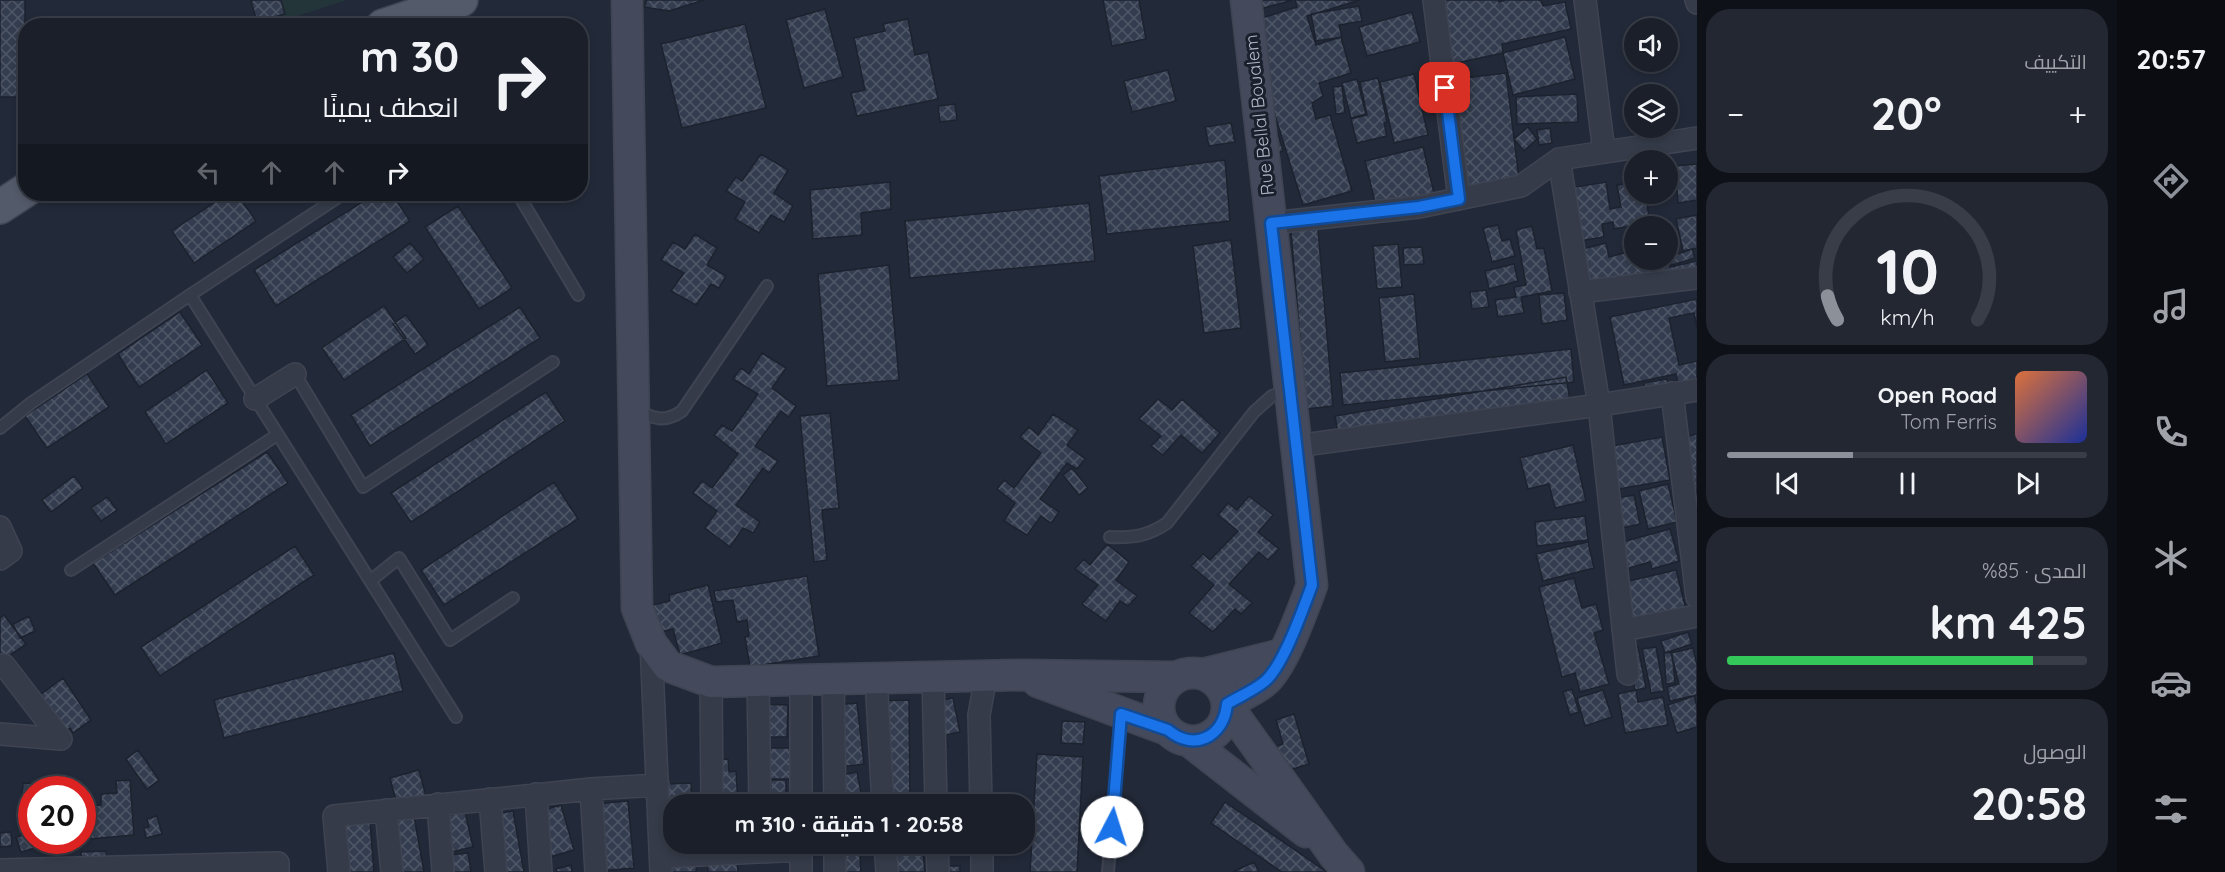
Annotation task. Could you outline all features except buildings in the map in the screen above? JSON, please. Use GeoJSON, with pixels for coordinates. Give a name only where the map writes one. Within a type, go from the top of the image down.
{"type":"FeatureCollection","features":[{"type":"Feature","properties":{"kind":"main road"},"geometry":{"type":"LineString","coordinates":[[414,18],[461,0]]}},
{"type":"Feature","properties":{"kind":"main road"},"geometry":{"type":"LineString","coordinates":[[627,0],[637,608],[651,643],[668,666],[711,682],[1022,675],[1189,676],[1212,679],[1220,686],[1227,705],[1342,863]]}},
{"type":"Feature","properties":{"kind":"main road","name":"Rue Bellal Boualem"},"geometry":{"type":"LineString","coordinates":[[1227,705],[1265,681],[1283,654],[1298,623],[1312,585],[1246,0]]}},
{"type":"Feature","properties":{"kind":"main road"},"geometry":{"type":"LineString","coordinates":[[0,207],[18,195]]}},
{"type":"Feature","properties":{"kind":"main road"},"geometry":{"type":"LineString","coordinates":[[1283,654],[1189,676],[1162,692],[1159,712],[1179,735],[1342,863]]}},
{"type":"Feature","properties":{"kind":"main road"},"geometry":{"type":"LineString","coordinates":[[1022,675],[1121,714],[1179,735],[1201,740],[1212,735],[1220,727],[1227,705]]}},
{"type":"Feature","properties":{"kind":"street"},"geometry":{"type":"LineString","coordinates":[[1434,0],[1459,199]]}},
{"type":"Feature","properties":{"kind":"street"},"geometry":{"type":"LineString","coordinates":[[1585,0],[1604,152]]}},
{"type":"Feature","properties":{"kind":"street"},"geometry":{"type":"LineString","coordinates":[[1271,223],[1419,207],[1521,186],[1559,159],[1697,138]]}},
{"type":"Feature","properties":{"kind":"street"},"geometry":{"type":"LineString","coordinates":[[1559,159],[1599,405],[1628,674]]}},
{"type":"Feature","properties":{"kind":"street"},"geometry":{"type":"LineString","coordinates":[[1581,292],[1697,278]]}},
{"type":"Feature","properties":{"kind":"street"},"geometry":{"type":"LineString","coordinates":[[255,399],[295,374]]}},
{"type":"Feature","properties":{"kind":"street"},"geometry":{"type":"LineString","coordinates":[[1296,446],[1697,390]]}},
{"type":"Feature","properties":{"kind":"street"},"geometry":{"type":"LineString","coordinates":[[1672,393],[1697,597]]}},
{"type":"Feature","properties":{"kind":"street"},"geometry":{"type":"LineString","coordinates":[[0,527],[11,551],[0,559]]}},
{"type":"Feature","properties":{"kind":"street"},"geometry":{"type":"LineString","coordinates":[[1623,630],[1697,616]]}},
{"type":"Feature","properties":{"kind":"street"},"geometry":{"type":"LineString","coordinates":[[651,643],[661,864],[712,856],[761,856]]}},
{"type":"Feature","properties":{"kind":"street"},"geometry":{"type":"LineString","coordinates":[[0,667],[4,665],[61,739],[0,734]]}},
{"type":"Feature","properties":{"kind":"street"},"geometry":{"type":"LineString","coordinates":[[981,794],[979,715],[986,676]]}},
{"type":"Feature","properties":{"kind":"street"},"geometry":{"type":"LineString","coordinates":[[933,677],[936,794]]}},
{"type":"Feature","properties":{"kind":"street"},"geometry":{"type":"LineString","coordinates":[[876,678],[882,794]]}},
{"type":"Feature","properties":{"kind":"street"},"geometry":{"type":"LineString","coordinates":[[833,679],[835,794]]}},
{"type":"Feature","properties":{"kind":"street"},"geometry":{"type":"LineString","coordinates":[[801,680],[801,794]]}},
{"type":"Feature","properties":{"kind":"street"},"geometry":{"type":"LineString","coordinates":[[758,681],[760,794]]}},
{"type":"Feature","properties":{"kind":"street"},"geometry":{"type":"LineString","coordinates":[[711,682],[712,794]]}},
{"type":"Feature","properties":{"kind":"street"},"geometry":{"type":"LineString","coordinates":[[339,872],[334,816],[536,794],[658,785]]}},
{"type":"Feature","properties":{"kind":"street"},"geometry":{"type":"LineString","coordinates":[[591,789],[596,872]]}},
{"type":"Feature","properties":{"kind":"street"},"geometry":{"type":"LineString","coordinates":[[536,794],[541,872]]}},
{"type":"Feature","properties":{"kind":"street"},"geometry":{"type":"LineString","coordinates":[[489,799],[496,872]]}},
{"type":"Feature","properties":{"kind":"street"},"geometry":{"type":"LineString","coordinates":[[438,804],[443,872]]}},
{"type":"Feature","properties":{"kind":"street"},"geometry":{"type":"LineString","coordinates":[[386,810],[392,872]]}},
{"type":"Feature","properties":{"kind":"street"},"geometry":{"type":"LineString","coordinates":[[801,854],[801,872]]}},
{"type":"Feature","properties":{"kind":"street"},"geometry":{"type":"LineString","coordinates":[[835,854],[835,872]]}},
{"type":"Feature","properties":{"kind":"street"},"geometry":{"type":"LineString","coordinates":[[886,854],[887,872]]}},
{"type":"Feature","properties":{"kind":"street"},"geometry":{"type":"LineString","coordinates":[[937,854],[938,872]]}},
{"type":"Feature","properties":{"kind":"street"},"geometry":{"type":"LineString","coordinates":[[982,854],[982,872]]}},
{"type":"Feature","properties":{"kind":"street"},"geometry":{"type":"LineString","coordinates":[[0,870],[100,870],[278,863],[278,872]]}},
{"type":"Feature","properties":{"kind":"lane"},"geometry":{"type":"LineString","coordinates":[[0,428],[31,403],[332,201]]}},
{"type":"Feature","properties":{"kind":"lane"},"geometry":{"type":"LineString","coordinates":[[522,201],[579,295]]}},
{"type":"Feature","properties":{"kind":"lane"},"geometry":{"type":"LineString","coordinates":[[633,407],[652,418],[673,417],[682,411],[766,286]]}},
{"type":"Feature","properties":{"kind":"lane"},"geometry":{"type":"LineString","coordinates":[[190,295],[456,717]]}},
{"type":"Feature","properties":{"kind":"lane"},"geometry":{"type":"LineString","coordinates":[[295,374],[363,487],[553,362]]}},
{"type":"Feature","properties":{"kind":"lane"},"geometry":{"type":"LineString","coordinates":[[1110,537],[1141,536],[1152,533],[1167,523],[1254,412],[1272,396],[1290,389]]}},
{"type":"Feature","properties":{"kind":"lane"},"geometry":{"type":"LineString","coordinates":[[71,570],[277,435]]}},
{"type":"Feature","properties":{"kind":"lane"},"geometry":{"type":"LineString","coordinates":[[370,581],[399,558],[450,640],[513,598]]}},
{"type":"Feature","properties":{"kind":"lane"},"geometry":{"type":"LineString","coordinates":[[1108,872],[1121,714]]}},
{"type":"Feature","properties":{"kind":"shaded area"},"geometry":{"type":"Polygon","coordinates":[[[260,0],[347,0],[291,18],[264,18],[260,0]]]}},
{"type":"Feature","properties":{"kind":"route"},"geometry":{"type":"LineString","coordinates":[[1112,827],[1121,714],[1168,730],[1181,739],[1189,741],[1201,740],[1212,735],[1220,727],[1225,717],[1227,704],[1265,681],[1283,654],[1298,623],[1312,585],[1271,223],[1419,207],[1459,199],[1445,88]]}}]}
